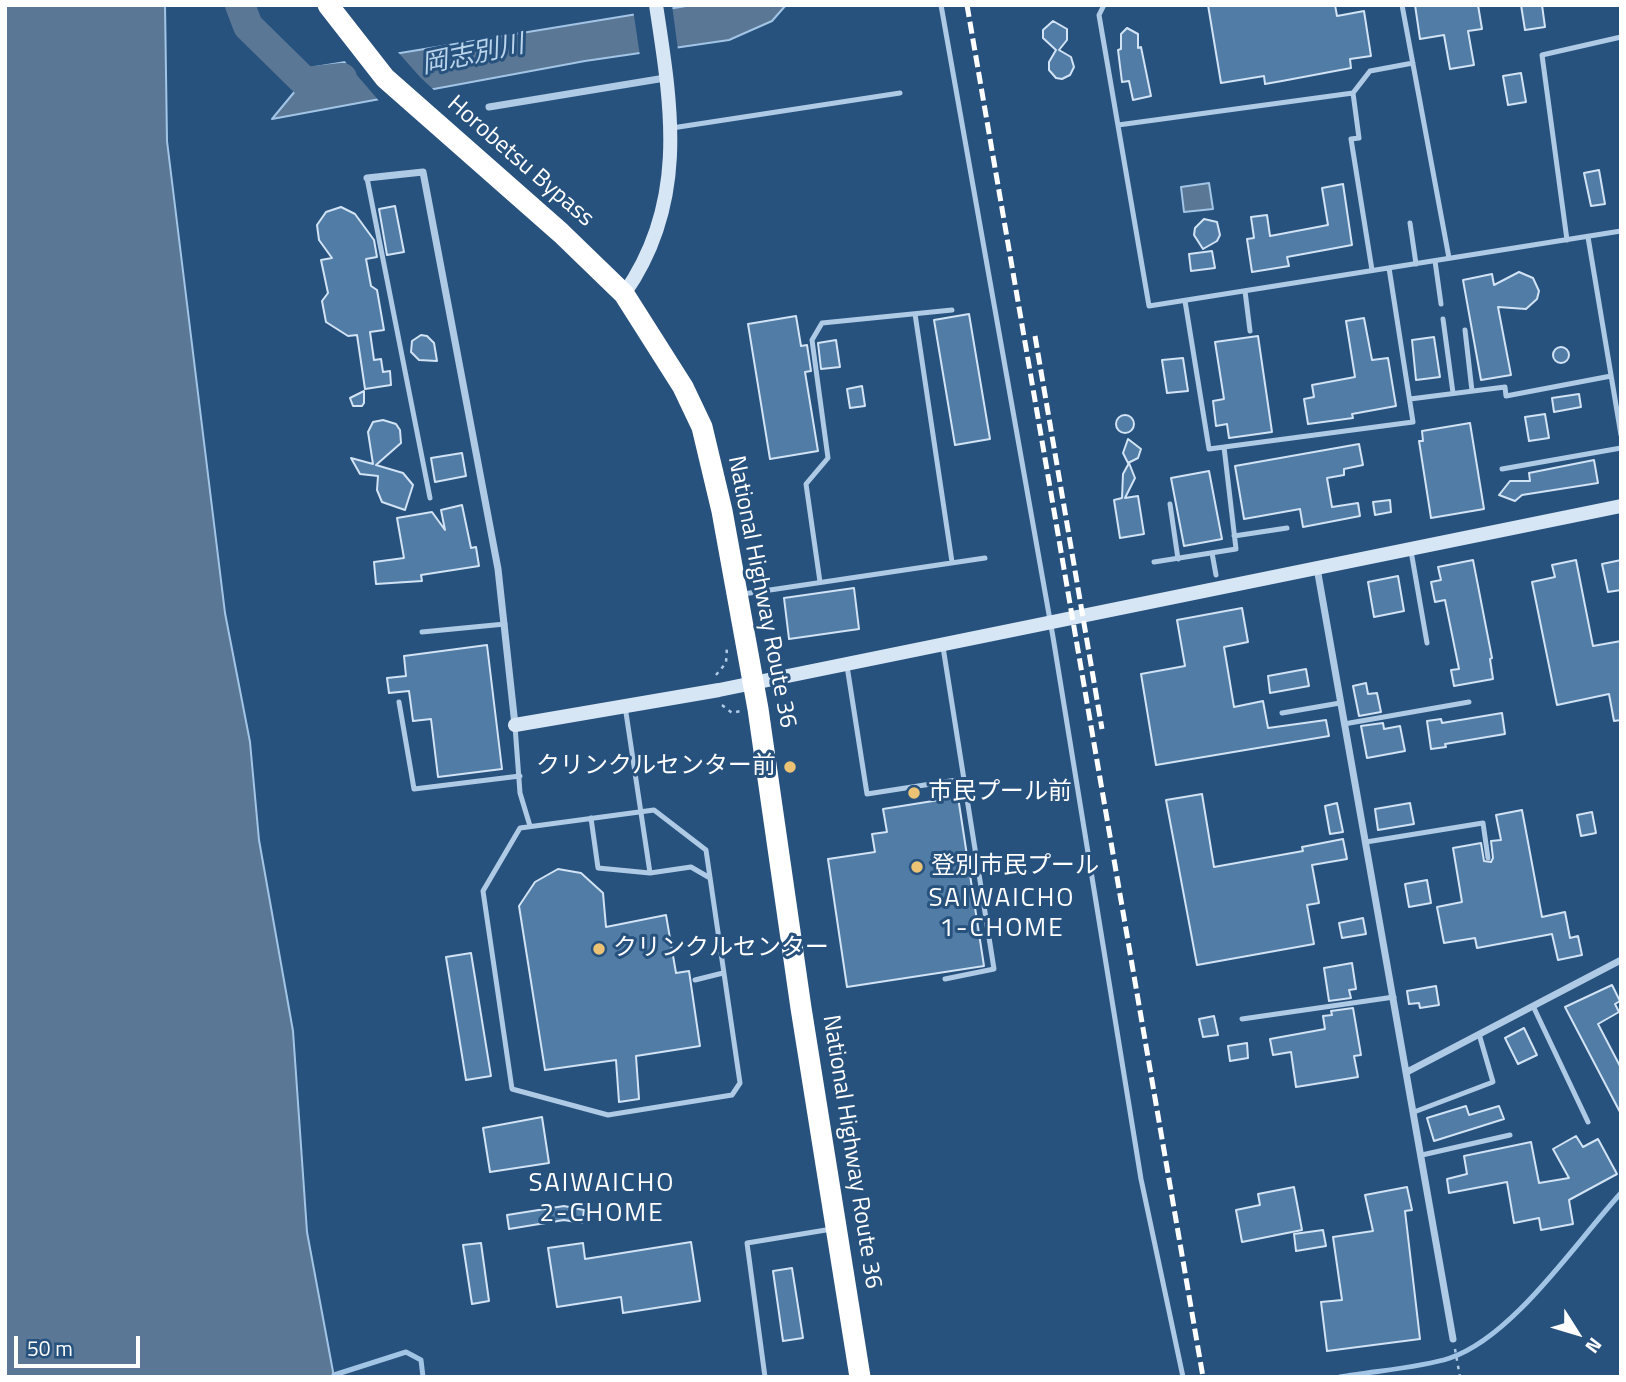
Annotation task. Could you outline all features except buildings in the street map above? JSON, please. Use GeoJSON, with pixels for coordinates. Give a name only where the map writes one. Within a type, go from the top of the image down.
{"type":"FeatureCollection","features":[{"type":"Feature","properties":{"kind":"highway","name":"Horobetsu Bypass"},"geometry":{"type":"LineString","coordinates":[[328,5],[385,78],[569,240],[624,294]]}},
{"type":"Feature","properties":{"kind":"highway","name":"National Highway Route 36"},"geometry":{"type":"LineString","coordinates":[[624,294],[683,387],[702,427],[754,682],[860,1377]]}},
{"type":"Feature","properties":{"kind":"street"},"geometry":{"type":"LineString","coordinates":[[624,294],[649,254],[668,197],[671,129],[656,5]]}},
{"type":"Feature","properties":{"kind":"street"},"geometry":{"type":"LineString","coordinates":[[489,107],[665,78]]}},
{"type":"Feature","properties":{"kind":"street"},"geometry":{"type":"LineString","coordinates":[[367,178],[423,172],[496,555],[515,725],[754,682],[1621,506]]}},
{"type":"Feature","properties":{"kind":"street"},"geometry":{"type":"LineString","coordinates":[[1317,568],[1453,1339]]}},
{"type":"Feature","properties":{"kind":"street"},"geometry":{"type":"LineString","coordinates":[[1408,1072],[1621,960]]}},
{"type":"Feature","properties":{"kind":"lane"},"geometry":{"type":"LineString","coordinates":[[941,5],[1051,623],[1141,1179],[1183,1377]]}},
{"type":"Feature","properties":{"kind":"lane"},"geometry":{"type":"LineString","coordinates":[[1104,5],[1099,15],[1149,306],[1621,231]]}},
{"type":"Feature","properties":{"kind":"lane"},"geometry":{"type":"LineString","coordinates":[[1402,5],[1450,258]]}},
{"type":"Feature","properties":{"kind":"lane"},"geometry":{"type":"LineString","coordinates":[[1567,240],[1542,55],[1621,37]]}},
{"type":"Feature","properties":{"kind":"lane"},"geometry":{"type":"LineString","coordinates":[[1118,125],[1353,93],[1370,71],[1413,63]]}},
{"type":"Feature","properties":{"kind":"lane"},"geometry":{"type":"LineString","coordinates":[[671,129],[901,93]]}},
{"type":"Feature","properties":{"kind":"lane"},"geometry":{"type":"LineString","coordinates":[[1353,93],[1359,138],[1351,139],[1372,270]]}},
{"type":"Feature","properties":{"kind":"lane"},"geometry":{"type":"LineString","coordinates":[[367,178],[430,498]]}},
{"type":"Feature","properties":{"kind":"lane"},"geometry":{"type":"LineString","coordinates":[[1410,223],[1416,264]]}},
{"type":"Feature","properties":{"kind":"lane"},"geometry":{"type":"LineString","coordinates":[[1588,237],[1621,434]]}},
{"type":"Feature","properties":{"kind":"lane"},"geometry":{"type":"LineString","coordinates":[[1434,261],[1441,304]]}},
{"type":"Feature","properties":{"kind":"lane"},"geometry":{"type":"LineString","coordinates":[[1185,300],[1209,449],[1413,422],[1389,268]]}},
{"type":"Feature","properties":{"kind":"lane"},"geometry":{"type":"LineString","coordinates":[[1245,291],[1250,331]]}},
{"type":"Feature","properties":{"kind":"lane"},"geometry":{"type":"LineString","coordinates":[[820,582],[806,484],[828,458],[812,340],[822,323],[952,310]]}},
{"type":"Feature","properties":{"kind":"lane"},"geometry":{"type":"LineString","coordinates":[[915,314],[952,562]]}},
{"type":"Feature","properties":{"kind":"lane"},"geometry":{"type":"LineString","coordinates":[[1443,319],[1453,393]]}},
{"type":"Feature","properties":{"kind":"lane"},"geometry":{"type":"LineString","coordinates":[[1465,330],[1472,391]]}},
{"type":"Feature","properties":{"kind":"lane"},"geometry":{"type":"LineString","coordinates":[[1410,398],[1505,387],[1506,396],[1611,376]]}},
{"type":"Feature","properties":{"kind":"lane"},"geometry":{"type":"LineString","coordinates":[[1154,562],[1236,549],[1224,447]]}},
{"type":"Feature","properties":{"kind":"lane"},"geometry":{"type":"LineString","coordinates":[[1502,470],[1621,448]]}},
{"type":"Feature","properties":{"kind":"lane"},"geometry":{"type":"LineString","coordinates":[[1170,504],[1178,559]]}},
{"type":"Feature","properties":{"kind":"lane"},"geometry":{"type":"LineString","coordinates":[[1234,536],[1287,528]]}},
{"type":"Feature","properties":{"kind":"lane"},"geometry":{"type":"LineString","coordinates":[[1410,548],[1427,643]]}},
{"type":"Feature","properties":{"kind":"lane"},"geometry":{"type":"LineString","coordinates":[[1212,553],[1216,575]]}},
{"type":"Feature","properties":{"kind":"lane"},"geometry":{"type":"LineString","coordinates":[[738,595],[985,558]]}},
{"type":"Feature","properties":{"kind":"lane"},"geometry":{"type":"LineString","coordinates":[[422,632],[505,624]]}},
{"type":"Feature","properties":{"kind":"lane"},"geometry":{"type":"LineString","coordinates":[[943,644],[994,970],[945,979]]}},
{"type":"Feature","properties":{"kind":"lane"},"geometry":{"type":"LineString","coordinates":[[847,663],[867,794],[963,779]]}},
{"type":"Feature","properties":{"kind":"lane"},"geometry":{"type":"LineString","coordinates":[[399,702],[414,789],[520,776]]}},
{"type":"Feature","properties":{"kind":"lane"},"geometry":{"type":"LineString","coordinates":[[1344,724],[1469,702]]}},
{"type":"Feature","properties":{"kind":"lane"},"geometry":{"type":"LineString","coordinates":[[1282,713],[1340,703]]}},
{"type":"Feature","properties":{"kind":"lane"},"geometry":{"type":"LineString","coordinates":[[625,706],[650,873]]}},
{"type":"Feature","properties":{"kind":"lane"},"geometry":{"type":"LineString","coordinates":[[515,725],[520,793],[530,826]]}},
{"type":"Feature","properties":{"kind":"lane"},"geometry":{"type":"LineString","coordinates":[[654,810],[706,850],[740,1083],[732,1095],[608,1115],[512,1088],[483,891],[520,828],[591,818],[654,810]]}},
{"type":"Feature","properties":{"kind":"lane"},"geometry":{"type":"LineString","coordinates":[[591,818],[598,868],[650,873],[691,867],[710,878]]}},
{"type":"Feature","properties":{"kind":"lane"},"geometry":{"type":"LineString","coordinates":[[1366,842],[1483,824],[1488,858]]}},
{"type":"Feature","properties":{"kind":"lane"},"geometry":{"type":"LineString","coordinates":[[695,980],[723,973]]}},
{"type":"Feature","properties":{"kind":"lane"},"geometry":{"type":"LineString","coordinates":[[1242,1019],[1394,997]]}},
{"type":"Feature","properties":{"kind":"lane"},"geometry":{"type":"LineString","coordinates":[[1533,1006],[1588,1122]]}},
{"type":"Feature","properties":{"kind":"lane"},"geometry":{"type":"LineString","coordinates":[[1414,1112],[1493,1082],[1479,1034]]}},
{"type":"Feature","properties":{"kind":"lane"},"geometry":{"type":"LineString","coordinates":[[1422,1155],[1510,1135]]}},
{"type":"Feature","properties":{"kind":"lane"},"geometry":{"type":"LineString","coordinates":[[765,1377],[747,1243],[837,1229]]}},
{"type":"Feature","properties":{"kind":"path"},"geometry":{"type":"LineString","coordinates":[[1453,1339],[1460,1377]]}},
{"type":"Feature","properties":{"kind":"water"},"geometry":{"type":"Polygon","coordinates":[[[5,5],[165,5],[167,141],[225,613],[250,742],[259,840],[293,1031],[307,1232],[334,1377],[5,1377],[5,5]]]}},
{"type":"Feature","properties":{"kind":"water"},"geometry":{"type":"Polygon","coordinates":[[[692,5],[786,5],[772,21],[729,40],[585,61],[272,119],[315,67],[692,5]]]}},
{"type":"Feature","properties":{"kind":"water"},"geometry":{"type":"Polygon","coordinates":[[[1209,183],[1213,209],[1184,212],[1181,187],[1209,183]]]}},
{"type":"Feature","properties":{"kind":"pier"},"geometry":{"type":"Polygon","coordinates":[[[672,5],[678,50],[640,56],[633,9],[672,5]]]}},
{"type":"Feature","properties":{"kind":"pier"},"geometry":{"type":"Polygon","coordinates":[[[396,50],[436,92],[380,102],[343,59],[396,50]]]}},
{"type":"Feature","properties":{"kind":"waterway","name":"岡志別川"},"geometry":{"type":"LineString","coordinates":[[240,5],[248,26],[305,82],[342,78]]}},
{"type":"Feature","properties":{"kind":"waterway"},"geometry":{"type":"LineString","coordinates":[[1340,1377],[1438,1361],[1474,1347],[1497,1330],[1542,1286],[1621,1193]]}},
{"type":"Feature","properties":{"kind":"waterway"},"geometry":{"type":"LineString","coordinates":[[334,1375],[406,1352],[421,1360],[423,1377]]}},
{"type":"Feature","properties":{"kind":"railway"},"geometry":{"type":"LineString","coordinates":[[967,5],[1203,1377]]}},
{"type":"Feature","properties":{"kind":"railway"},"geometry":{"type":"LineString","coordinates":[[1035,336],[1102,729]]}},
{"type":"Feature","properties":{"kind":"place","name":"クリンクルセンター前"},"geometry":{"type":"Point","coordinates":[790,767]}},
{"type":"Feature","properties":{"kind":"place","name":"市民プール前"},"geometry":{"type":"Point","coordinates":[914,793]}},
{"type":"Feature","properties":{"kind":"place","name":"登別市民プール"},"geometry":{"type":"Point","coordinates":[917,867]}},
{"type":"Feature","properties":{"kind":"place","name":"クリンクルセンター"},"geometry":{"type":"Point","coordinates":[599,949]}},
{"type":"Feature","properties":{"kind":"district","name":"SAIWAICHO 1-CHOME"},"geometry":{"type":"Point","coordinates":[1002,915]}},
{"type":"Feature","properties":{"kind":"district","name":"SAIWAICHO 2-CHOME"},"geometry":{"type":"Point","coordinates":[602,1200]}}]}
